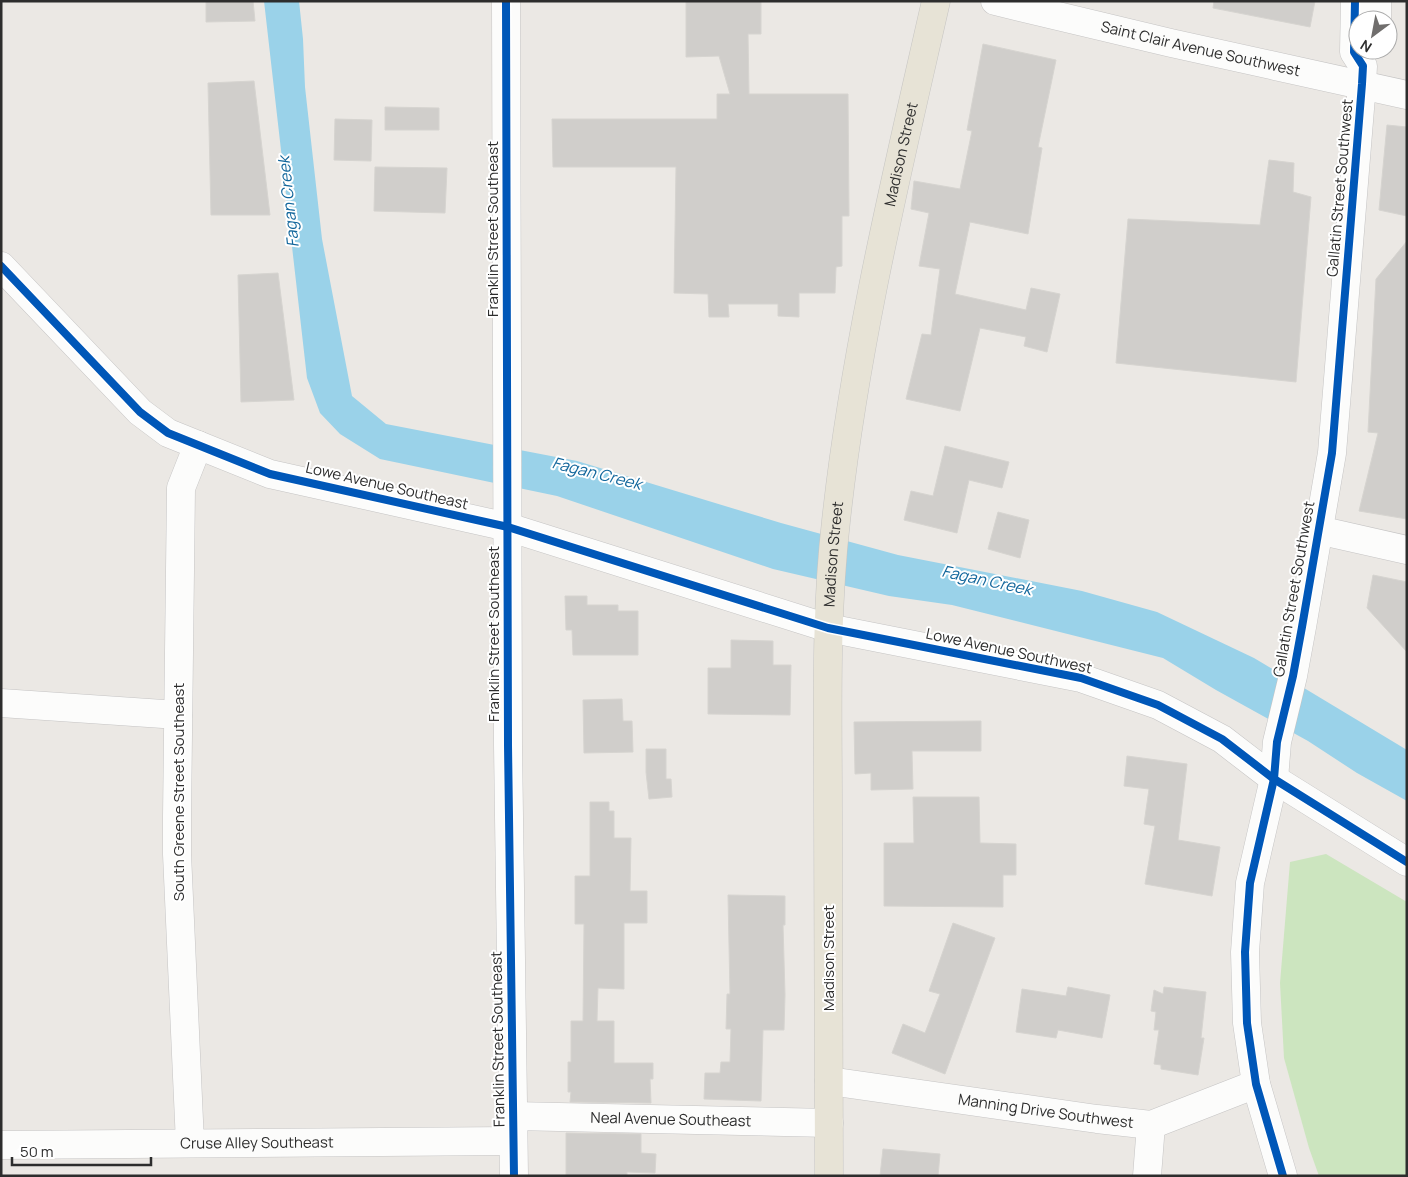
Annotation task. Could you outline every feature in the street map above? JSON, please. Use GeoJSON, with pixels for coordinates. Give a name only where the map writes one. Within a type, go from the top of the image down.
{"type":"FeatureCollection","features":[{"type":"Feature","properties":{"kind":"main road","name":"Madison Street"},"geometry":{"type":"LineString","coordinates":[[830,1176],[828,628],[835,522],[849,416],[888,208],[936,1]]}},
{"type":"Feature","properties":{"kind":"street","name":"Franklin Street Southeast"},"geometry":{"type":"LineString","coordinates":[[506,1],[508,755],[514,1176]]}},
{"type":"Feature","properties":{"kind":"street","name":"Saint Clair Avenue Southwest"},"geometry":{"type":"LineString","coordinates":[[995,1],[1171,43],[1367,67],[1407,95]]}},
{"type":"Feature","properties":{"kind":"street","name":"Gallatin Street Southwest"},"geometry":{"type":"LineString","coordinates":[[1283,1176],[1256,1084],[1248,1024],[1245,952],[1250,883],[1274,779],[1277,742],[1293,676],[1307,604],[1332,453],[1367,67],[1354,52],[1355,1]]}},
{"type":"Feature","properties":{"kind":"street","name":"Lowe Avenue Southeast"},"geometry":{"type":"LineString","coordinates":[[1,266],[140,412],[168,433],[270,474],[508,527],[828,628]]}},
{"type":"Feature","properties":{"kind":"street","name":"South Greene Street Southeast"},"geometry":{"type":"LineString","coordinates":[[190,1143],[176,854],[181,488],[198,445]]}},
{"type":"Feature","properties":{"kind":"street"},"geometry":{"type":"LineString","coordinates":[[1318,530],[1407,550]]}},
{"type":"Feature","properties":{"kind":"street","name":"Lowe Avenue Southwest"},"geometry":{"type":"LineString","coordinates":[[828,628],[1080,678],[1158,705],[1222,739],[1274,779],[1407,862]]}},
{"type":"Feature","properties":{"kind":"street"},"geometry":{"type":"LineString","coordinates":[[1,703],[178,715]]}},
{"type":"Feature","properties":{"kind":"street","name":"Manning Drive Southwest"},"geometry":{"type":"LineString","coordinates":[[829,1081],[1097,1120],[1151,1125],[1256,1084]]}},
{"type":"Feature","properties":{"kind":"street","name":"Neal Avenue Southeast"},"geometry":{"type":"LineString","coordinates":[[513,1129],[829,1123]]}},
{"type":"Feature","properties":{"kind":"street"},"geometry":{"type":"LineString","coordinates":[[1147,1176],[1151,1125]]}},
{"type":"Feature","properties":{"kind":"street","name":"Cruse Alley Southeast"},"geometry":{"type":"LineString","coordinates":[[1,1145],[190,1143],[513,1129]]}},
{"type":"Feature","properties":{"kind":"green space"},"geometry":{"type":"Polygon","coordinates":[[[1326,854],[1407,902],[1407,1176],[1319,1176],[1309,1148],[1284,1058],[1280,983],[1290,862],[1326,854]]]}},
{"type":"Feature","properties":{"kind":"water","name":"Fagan Creek"},"geometry":{"type":"Polygon","coordinates":[[[264,1],[299,1],[305,87],[322,239],[352,396],[386,424],[577,461],[781,523],[898,555],[1082,591],[1157,612],[1254,658],[1407,750],[1407,801],[1357,773],[1308,741],[1163,658],[952,605],[889,596],[773,569],[557,496],[380,459],[340,434],[320,413],[307,378],[264,1]]]}},
{"type":"Feature","properties":{"kind":"building"},"geometry":{"type":"Polygon","coordinates":[[[206,1],[253,1],[255,21],[206,22],[206,1]]]}},
{"type":"Feature","properties":{"kind":"building"},"geometry":{"type":"Polygon","coordinates":[[[686,1],[761,1],[761,34],[748,34],[749,94],[848,94],[849,216],[842,216],[842,266],[836,267],[835,293],[799,293],[799,317],[778,316],[778,304],[728,304],[729,317],[709,317],[708,294],[674,293],[676,167],[553,167],[552,119],[717,119],[717,94],[730,94],[719,56],[686,57],[686,1]]]}},
{"type":"Feature","properties":{"kind":"building"},"geometry":{"type":"Polygon","coordinates":[[[1214,1],[1315,1],[1310,27],[1213,8],[1214,1]]]}},
{"type":"Feature","properties":{"kind":"building"},"geometry":{"type":"Polygon","coordinates":[[[983,44],[1056,60],[1038,147],[1042,148],[1028,234],[970,222],[955,294],[1026,310],[1031,288],[1060,294],[1047,352],[1024,346],[1026,337],[980,328],[960,411],[906,399],[922,334],[931,335],[940,269],[919,266],[929,213],[911,209],[914,181],[960,189],[972,131],[967,130],[983,44]]]}},
{"type":"Feature","properties":{"kind":"building"},"geometry":{"type":"Polygon","coordinates":[[[254,81],[270,215],[211,215],[208,83],[254,81]]]}},
{"type":"Feature","properties":{"kind":"building"},"geometry":{"type":"Polygon","coordinates":[[[385,107],[439,108],[439,130],[385,130],[385,107]]]}},
{"type":"Feature","properties":{"kind":"building"},"geometry":{"type":"Polygon","coordinates":[[[335,119],[372,120],[371,161],[334,160],[335,119]]]}},
{"type":"Feature","properties":{"kind":"building"},"geometry":{"type":"Polygon","coordinates":[[[1387,125],[1407,127],[1407,216],[1379,210],[1387,125]]]}},
{"type":"Feature","properties":{"kind":"building"},"geometry":{"type":"Polygon","coordinates":[[[1269,160],[1294,163],[1293,192],[1311,197],[1296,382],[1116,363],[1128,219],[1260,225],[1269,160]]]}},
{"type":"Feature","properties":{"kind":"building"},"geometry":{"type":"Polygon","coordinates":[[[375,167],[447,168],[445,213],[374,211],[375,167]]]}},
{"type":"Feature","properties":{"kind":"building"},"geometry":{"type":"Polygon","coordinates":[[[1407,241],[1407,519],[1359,511],[1378,433],[1368,432],[1376,279],[1407,241]]]}},
{"type":"Feature","properties":{"kind":"building"},"geometry":{"type":"Polygon","coordinates":[[[278,273],[294,400],[241,402],[238,275],[278,273]]]}},
{"type":"Feature","properties":{"kind":"building"},"geometry":{"type":"Polygon","coordinates":[[[945,446],[1009,462],[1002,488],[969,480],[957,533],[904,520],[911,491],[933,496],[945,446]]]}},
{"type":"Feature","properties":{"kind":"building"},"geometry":{"type":"Polygon","coordinates":[[[998,512],[1029,520],[1020,558],[988,549],[998,512]]]}},
{"type":"Feature","properties":{"kind":"building"},"geometry":{"type":"Polygon","coordinates":[[[1373,575],[1407,582],[1407,652],[1367,608],[1373,575]]]}},
{"type":"Feature","properties":{"kind":"building"},"geometry":{"type":"Polygon","coordinates":[[[565,596],[587,596],[587,605],[618,605],[618,611],[638,611],[638,655],[573,655],[572,630],[566,630],[565,596]]]}},
{"type":"Feature","properties":{"kind":"building"},"geometry":{"type":"Polygon","coordinates":[[[731,640],[773,641],[773,665],[791,665],[790,715],[708,714],[708,668],[731,668],[731,640]]]}},
{"type":"Feature","properties":{"kind":"building"},"geometry":{"type":"Polygon","coordinates":[[[622,699],[623,721],[632,721],[633,752],[584,753],[583,700],[622,699]]]}},
{"type":"Feature","properties":{"kind":"building"},"geometry":{"type":"Polygon","coordinates":[[[981,721],[981,751],[912,751],[913,789],[871,790],[871,773],[855,774],[854,722],[981,721]]]}},
{"type":"Feature","properties":{"kind":"building"},"geometry":{"type":"Polygon","coordinates":[[[646,749],[666,749],[666,779],[671,779],[672,797],[649,799],[646,749]]]}},
{"type":"Feature","properties":{"kind":"building"},"geometry":{"type":"Polygon","coordinates":[[[1127,756],[1187,764],[1178,840],[1220,847],[1212,896],[1145,884],[1155,826],[1144,824],[1149,789],[1124,786],[1127,756]]]}},
{"type":"Feature","properties":{"kind":"building"},"geometry":{"type":"Polygon","coordinates":[[[913,797],[979,797],[980,843],[1016,844],[1016,875],[1003,875],[1003,907],[884,906],[884,843],[914,843],[913,797]]]}},
{"type":"Feature","properties":{"kind":"building"},"geometry":{"type":"Polygon","coordinates":[[[590,802],[609,802],[609,811],[614,811],[614,838],[631,838],[630,891],[647,891],[647,923],[624,923],[624,989],[598,988],[597,1021],[614,1021],[614,1063],[653,1063],[653,1079],[650,1079],[651,1103],[570,1102],[568,1062],[571,1062],[571,1021],[583,1021],[584,924],[575,924],[575,876],[590,876],[590,802]]]}},
{"type":"Feature","properties":{"kind":"building"},"geometry":{"type":"Polygon","coordinates":[[[728,895],[785,896],[785,925],[783,925],[784,1030],[763,1030],[761,1101],[704,1099],[705,1073],[720,1073],[721,1062],[730,1062],[731,1029],[726,1029],[727,994],[730,994],[728,895]]]}},
{"type":"Feature","properties":{"kind":"building"},"geometry":{"type":"Polygon","coordinates":[[[953,923],[995,938],[945,1074],[892,1053],[903,1024],[925,1033],[940,994],[929,991],[953,923]]]}},
{"type":"Feature","properties":{"kind":"building"},"geometry":{"type":"Polygon","coordinates":[[[1068,987],[1110,995],[1102,1038],[1058,1030],[1056,1038],[1016,1032],[1022,989],[1066,996],[1068,987]]]}},
{"type":"Feature","properties":{"kind":"building"},"geometry":{"type":"Polygon","coordinates":[[[1164,987],[1206,992],[1201,1038],[1204,1038],[1198,1075],[1161,1069],[1161,1065],[1154,1064],[1159,1030],[1154,1030],[1156,1012],[1151,1011],[1154,990],[1163,994],[1164,987]]]}},
{"type":"Feature","properties":{"kind":"building"},"geometry":{"type":"Polygon","coordinates":[[[566,1133],[641,1134],[641,1153],[656,1154],[655,1173],[627,1172],[627,1176],[566,1176],[566,1133]]]}},
{"type":"Feature","properties":{"kind":"building"},"geometry":{"type":"Polygon","coordinates":[[[883,1149],[940,1154],[938,1176],[880,1176],[883,1149]]]}},
{"type":"Feature","properties":{"kind":"cycle path"},"geometry":{"type":"LineString","coordinates":[[506,1],[508,745],[514,1176]]}},
{"type":"Feature","properties":{"kind":"cycle path"},"geometry":{"type":"LineString","coordinates":[[1283,1176],[1256,1084],[1247,1023],[1245,952],[1250,883],[1274,779],[1277,742],[1293,676],[1332,453],[1363,66],[1354,52],[1355,1]]}},
{"type":"Feature","properties":{"kind":"cycle path"},"geometry":{"type":"LineString","coordinates":[[1,266],[140,412],[168,433],[270,474],[508,527],[828,628],[1081,678],[1158,705],[1222,739],[1274,779],[1407,862]]}}]}
